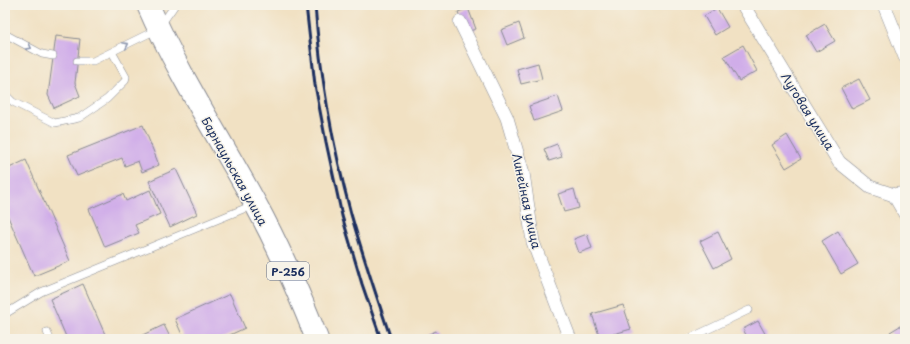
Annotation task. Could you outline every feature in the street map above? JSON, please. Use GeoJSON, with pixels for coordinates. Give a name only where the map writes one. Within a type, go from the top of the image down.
{"type":"FeatureCollection","features":[{"type":"Feature","properties":{"kind":"highway","name":"Барнаульская улица"},"geometry":{"type":"LineString","coordinates":[[148,5],[158,29],[185,81],[256,205],[281,256],[317,339]]}},
{"type":"Feature","properties":{"kind":"street","name":"Луговая улица"},"geometry":{"type":"LineString","coordinates":[[743,5],[839,162],[870,187],[900,194]]}},
{"type":"Feature","properties":{"kind":"street"},"geometry":{"type":"LineString","coordinates":[[884,5],[905,58]]}},
{"type":"Feature","properties":{"kind":"street","name":"Линейная улица"},"geometry":{"type":"LineString","coordinates":[[460,22],[507,118],[523,174],[533,242],[570,339]]}},
{"type":"Feature","properties":{"kind":"street"},"geometry":{"type":"LineString","coordinates":[[900,194],[905,214]]}},
{"type":"Feature","properties":{"kind":"lane"},"geometry":{"type":"LineString","coordinates":[[77,61],[93,61],[158,29],[175,5]]}},
{"type":"Feature","properties":{"kind":"lane"},"geometry":{"type":"LineString","coordinates":[[5,34],[42,54],[54,56]]}},
{"type":"Feature","properties":{"kind":"lane"},"geometry":{"type":"LineString","coordinates":[[5,94],[13,102],[55,123],[79,118],[107,100],[125,81],[126,77],[112,52]]}},
{"type":"Feature","properties":{"kind":"lane"},"geometry":{"type":"LineString","coordinates":[[5,314],[41,292],[256,205]]}},
{"type":"Feature","properties":{"kind":"lane"},"geometry":{"type":"LineString","coordinates":[[688,339],[749,310]]}},
{"type":"Feature","properties":{"kind":"building"},"geometry":{"type":"Polygon","coordinates":[[[468,8],[476,29],[466,32],[458,12],[468,8]]]}},
{"type":"Feature","properties":{"kind":"building"},"geometry":{"type":"Polygon","coordinates":[[[717,8],[728,27],[715,35],[704,16],[717,8]]]}},
{"type":"Feature","properties":{"kind":"building"},"geometry":{"type":"Polygon","coordinates":[[[519,23],[524,38],[507,45],[501,30],[519,23]]]}},
{"type":"Feature","properties":{"kind":"building"},"geometry":{"type":"Polygon","coordinates":[[[825,24],[835,41],[816,52],[806,35],[825,24]]]}},
{"type":"Feature","properties":{"kind":"building"},"geometry":{"type":"Polygon","coordinates":[[[56,36],[80,39],[75,83],[80,96],[54,108],[48,95],[56,36]]]}},
{"type":"Feature","properties":{"kind":"building"},"geometry":{"type":"Polygon","coordinates":[[[743,45],[757,71],[739,81],[724,56],[743,45]]]}},
{"type":"Feature","properties":{"kind":"building"},"geometry":{"type":"Polygon","coordinates":[[[538,63],[542,79],[521,84],[517,69],[538,63]]]}},
{"type":"Feature","properties":{"kind":"building"},"geometry":{"type":"Polygon","coordinates":[[[859,79],[870,100],[852,109],[841,88],[859,79]]]}},
{"type":"Feature","properties":{"kind":"building"},"geometry":{"type":"Polygon","coordinates":[[[558,96],[563,111],[534,121],[529,106],[558,96]]]}},
{"type":"Feature","properties":{"kind":"building"},"geometry":{"type":"Polygon","coordinates":[[[143,125],[159,165],[142,172],[138,161],[125,166],[122,158],[77,176],[68,155],[143,125]]]}},
{"type":"Feature","properties":{"kind":"building"},"geometry":{"type":"Polygon","coordinates":[[[787,135],[801,159],[786,168],[772,145],[787,135]]]}},
{"type":"Feature","properties":{"kind":"building"},"geometry":{"type":"Polygon","coordinates":[[[557,144],[562,157],[549,161],[544,149],[557,144]]]}},
{"type":"Feature","properties":{"kind":"building"},"geometry":{"type":"Polygon","coordinates":[[[26,160],[70,261],[34,276],[5,210],[5,170],[26,160]]]}},
{"type":"Feature","properties":{"kind":"building"},"geometry":{"type":"Polygon","coordinates":[[[176,169],[197,214],[170,227],[149,181],[176,169]]]}},
{"type":"Feature","properties":{"kind":"building"},"geometry":{"type":"Polygon","coordinates":[[[574,189],[579,208],[564,212],[558,194],[574,189]]]}},
{"type":"Feature","properties":{"kind":"building"},"geometry":{"type":"Polygon","coordinates":[[[150,190],[160,214],[135,225],[139,233],[105,247],[89,209],[123,194],[126,201],[150,190]]]}},
{"type":"Feature","properties":{"kind":"building"},"geometry":{"type":"Polygon","coordinates":[[[838,231],[858,264],[841,274],[822,241],[838,231]]]}},
{"type":"Feature","properties":{"kind":"building"},"geometry":{"type":"Polygon","coordinates":[[[718,232],[731,259],[714,268],[700,241],[718,232]]]}},
{"type":"Feature","properties":{"kind":"building"},"geometry":{"type":"Polygon","coordinates":[[[587,234],[592,248],[579,253],[574,239],[587,234]]]}},
{"type":"Feature","properties":{"kind":"building"},"geometry":{"type":"Polygon","coordinates":[[[83,284],[107,339],[67,339],[50,299],[83,284]]]}},
{"type":"Feature","properties":{"kind":"building"},"geometry":{"type":"Polygon","coordinates":[[[230,294],[245,328],[221,339],[184,339],[175,319],[230,294]]]}},
{"type":"Feature","properties":{"kind":"building"},"geometry":{"type":"Polygon","coordinates":[[[623,305],[631,329],[600,338],[592,314],[623,305]]]}},
{"type":"Feature","properties":{"kind":"building"},"geometry":{"type":"Polygon","coordinates":[[[758,321],[768,339],[748,339],[743,329],[758,321]]]}},
{"type":"Feature","properties":{"kind":"building"},"geometry":{"type":"Polygon","coordinates":[[[905,323],[905,339],[895,339],[890,332],[905,323]]]}},
{"type":"Feature","properties":{"kind":"building"},"geometry":{"type":"Polygon","coordinates":[[[164,325],[171,339],[134,339],[164,325]]]}},
{"type":"Feature","properties":{"kind":"building"},"geometry":{"type":"Polygon","coordinates":[[[436,331],[439,339],[420,338],[436,331]]]}},
{"type":"Feature","properties":{"kind":"railway"},"geometry":{"type":"LineString","coordinates":[[306,5],[315,85],[342,216],[362,284],[381,339]]}},
{"type":"Feature","properties":{"kind":"railway"},"geometry":{"type":"LineString","coordinates":[[315,5],[320,57],[338,163],[351,214],[391,339]]}}]}
